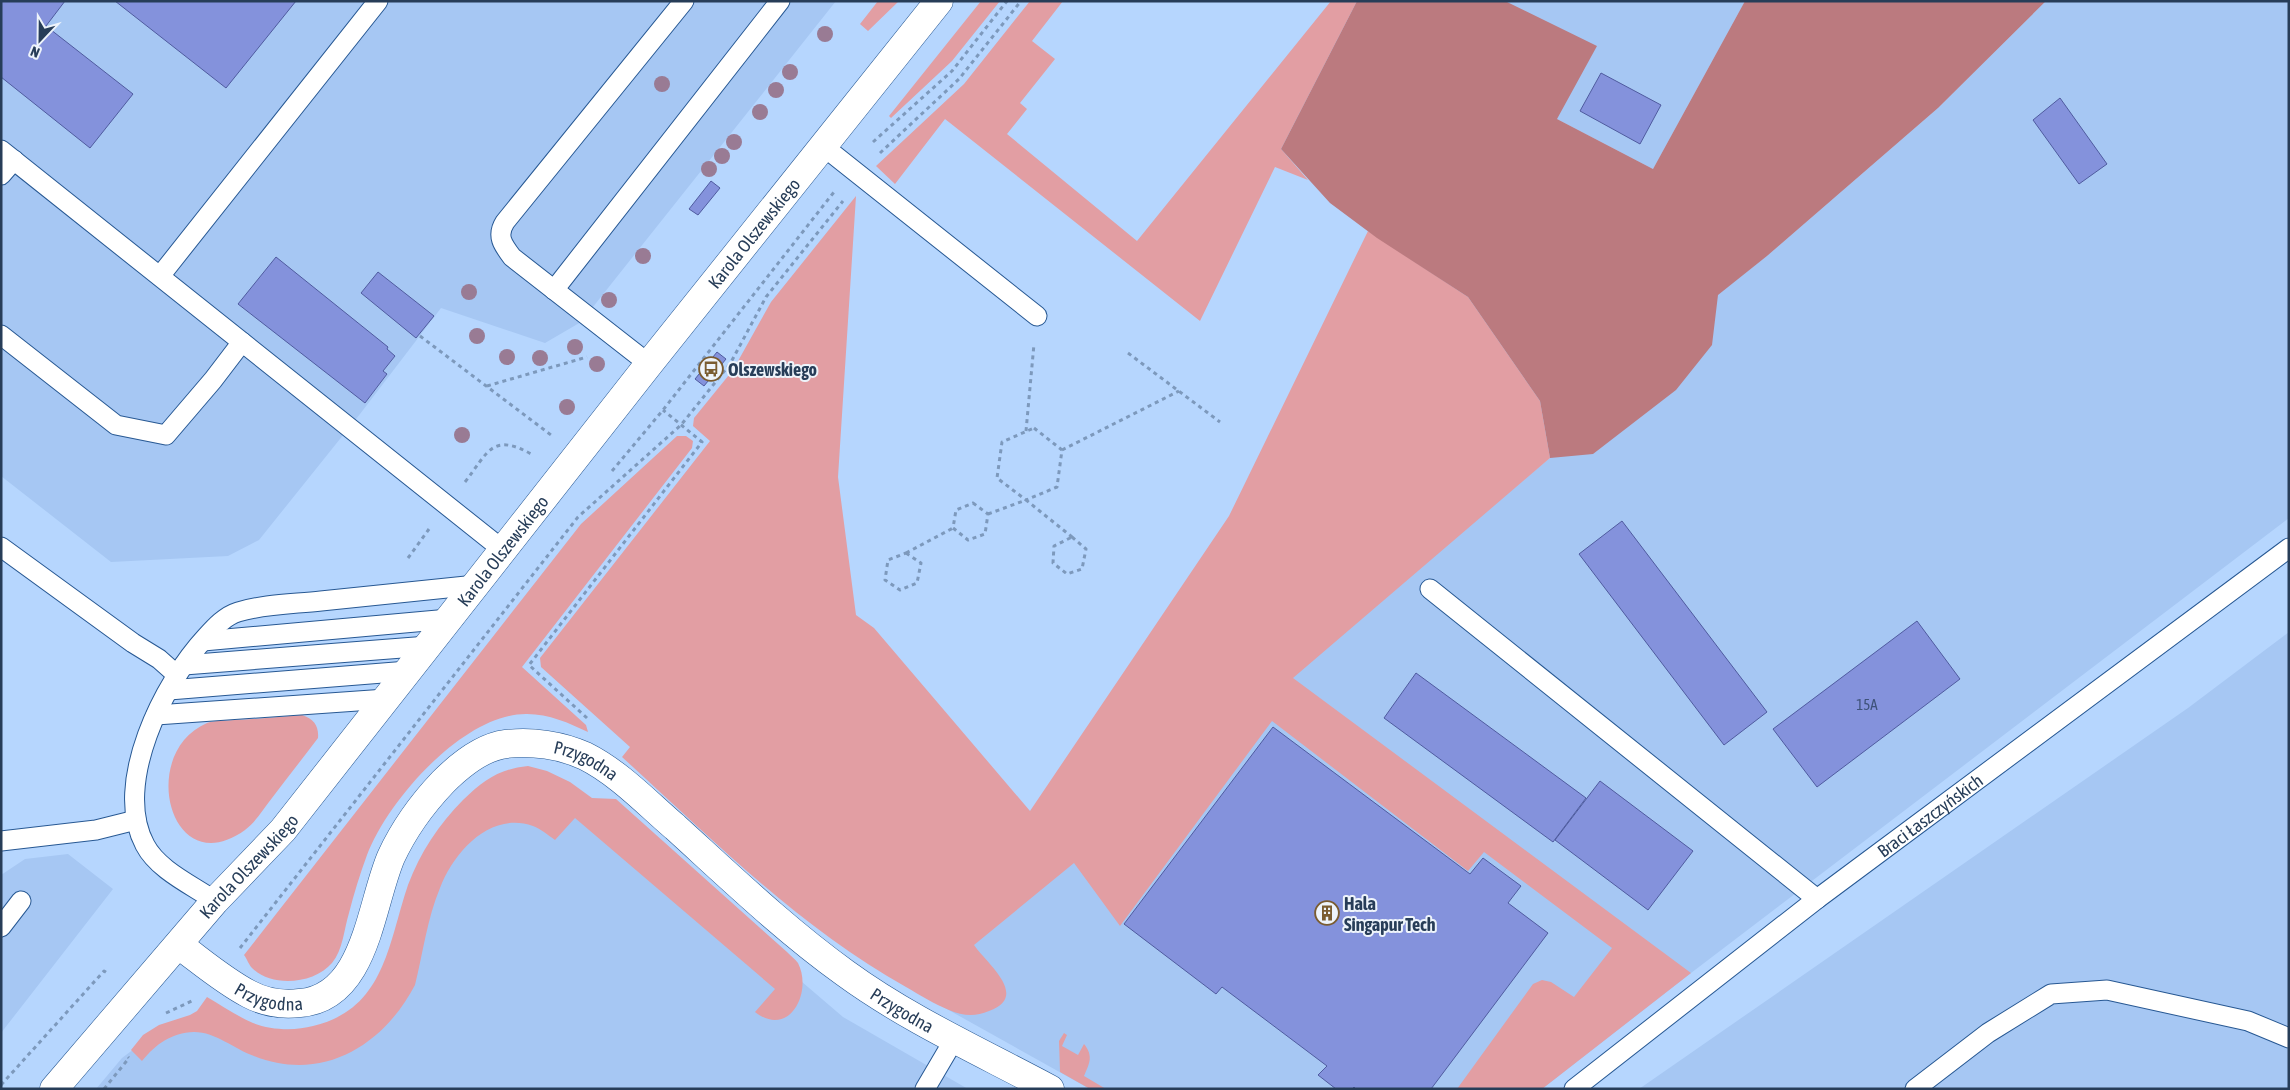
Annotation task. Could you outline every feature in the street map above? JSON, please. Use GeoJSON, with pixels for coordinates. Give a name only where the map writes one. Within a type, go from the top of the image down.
{"type":"FeatureCollection","features":[{"type":"Feature","properties":{"kind":"street","name":"Karola Olszewskiego"},"geometry":{"type":"LineString","coordinates":[[54,1089],[215,901],[283,830],[649,364],[939,1]]}},
{"type":"Feature","properties":{"kind":"street","name":"Przygodna"},"geometry":{"type":"LineString","coordinates":[[179,945],[251,996],[287,1004],[315,1002],[325,997],[344,979],[353,967],[361,950],[391,857],[416,815],[437,788],[458,767],[481,753],[502,745],[524,743],[550,746],[587,757],[622,780],[802,941],[846,975],[890,1004],[1050,1089]]}},
{"type":"Feature","properties":{"kind":"lane"},"geometry":{"type":"LineString","coordinates":[[160,276],[378,1]]}},
{"type":"Feature","properties":{"kind":"lane"},"geometry":{"type":"LineString","coordinates":[[649,364],[512,257],[501,242],[500,229],[684,1]]}},
{"type":"Feature","properties":{"kind":"lane"},"geometry":{"type":"LineString","coordinates":[[554,290],[780,1]]}},
{"type":"Feature","properties":{"kind":"lane"},"geometry":{"type":"LineString","coordinates":[[823,146],[1037,316]]}},
{"type":"Feature","properties":{"kind":"lane"},"geometry":{"type":"LineString","coordinates":[[1,175],[8,155],[503,550]]}},
{"type":"Feature","properties":{"kind":"lane"},"geometry":{"type":"LineString","coordinates":[[1,334],[116,425],[166,435],[213,380],[242,342]]}},
{"type":"Feature","properties":{"kind":"lane"},"geometry":{"type":"LineString","coordinates":[[1,547],[133,643],[159,659],[177,677],[408,671]]}},
{"type":"Feature","properties":{"kind":"lane","name":"Braci Łaszczyńskich"},"geometry":{"type":"LineString","coordinates":[[1574,1089],[1817,898],[2289,548]]}},
{"type":"Feature","properties":{"kind":"lane"},"geometry":{"type":"LineString","coordinates":[[215,901],[167,869],[150,854],[144,844],[136,820],[135,793],[140,761],[156,715],[177,677],[203,641],[218,624],[237,612],[276,605],[476,585]]}},
{"type":"Feature","properties":{"kind":"lane"},"geometry":{"type":"LineString","coordinates":[[1430,589],[1817,898]]}},
{"type":"Feature","properties":{"kind":"lane"},"geometry":{"type":"LineString","coordinates":[[203,641],[449,619]]}},
{"type":"Feature","properties":{"kind":"lane"},"geometry":{"type":"LineString","coordinates":[[177,677],[428,646]]}},
{"type":"Feature","properties":{"kind":"lane"},"geometry":{"type":"LineString","coordinates":[[156,715],[386,699]]}},
{"type":"Feature","properties":{"kind":"lane"},"geometry":{"type":"LineString","coordinates":[[1,841],[96,830],[136,820]]}},
{"type":"Feature","properties":{"kind":"lane"},"geometry":{"type":"LineString","coordinates":[[1,927],[21,901]]}},
{"type":"Feature","properties":{"kind":"lane"},"geometry":{"type":"LineString","coordinates":[[1915,1089],[1988,1033],[2051,994],[2107,990],[2248,1022],[2289,1038]]}},
{"type":"Feature","properties":{"kind":"lane"},"geometry":{"type":"LineString","coordinates":[[925,1089],[955,1038]]}},
{"type":"Feature","properties":{"kind":"path"},"geometry":{"type":"LineString","coordinates":[[240,948],[578,517],[681,425],[730,364],[766,297],[857,172],[869,146],[952,71],[1007,1]]}},
{"type":"Feature","properties":{"kind":"path"},"geometry":{"type":"LineString","coordinates":[[606,478],[857,172],[959,79],[1021,1]]}},
{"type":"Feature","properties":{"kind":"path"},"geometry":{"type":"LineString","coordinates":[[1026,431],[1037,316]]}},
{"type":"Feature","properties":{"kind":"path"},"geometry":{"type":"LineString","coordinates":[[420,336],[553,437]]}},
{"type":"Feature","properties":{"kind":"path"},"geometry":{"type":"LineString","coordinates":[[1128,353],[1220,422]]}},
{"type":"Feature","properties":{"kind":"path"},"geometry":{"type":"LineString","coordinates":[[486,386],[587,357]]}},
{"type":"Feature","properties":{"kind":"path"},"geometry":{"type":"LineString","coordinates":[[1062,450],[1179,390]]}},
{"type":"Feature","properties":{"kind":"path"},"geometry":{"type":"LineString","coordinates":[[588,718],[529,665],[702,442],[663,410]]}},
{"type":"Feature","properties":{"kind":"path"},"geometry":{"type":"LineString","coordinates":[[1062,450],[1034,428],[1026,431],[1002,442],[997,478],[1026,500],[1072,537],[1086,549],[1082,569],[1067,574],[1053,563],[1054,546],[1072,537]]}},
{"type":"Feature","properties":{"kind":"path"},"geometry":{"type":"LineString","coordinates":[[475,468],[488,452],[503,443],[516,446],[536,456]]}},
{"type":"Feature","properties":{"kind":"path"},"geometry":{"type":"LineString","coordinates":[[988,514],[1057,487],[1062,450]]}},
{"type":"Feature","properties":{"kind":"path"},"geometry":{"type":"LineString","coordinates":[[953,528],[956,510],[973,503],[988,514]]}},
{"type":"Feature","properties":{"kind":"path"},"geometry":{"type":"LineString","coordinates":[[953,528],[968,540],[985,534],[988,514]]}},
{"type":"Feature","properties":{"kind":"path"},"geometry":{"type":"LineString","coordinates":[[906,553],[921,563],[917,583],[900,590],[886,580],[888,560],[906,553],[953,528]]}},
{"type":"Feature","properties":{"kind":"path"},"geometry":{"type":"LineString","coordinates":[[408,558],[425,534]]}},
{"type":"Feature","properties":{"kind":"path"},"geometry":{"type":"LineString","coordinates":[[1,1086],[104,970]]}},
{"type":"Feature","properties":{"kind":"path"},"geometry":{"type":"LineString","coordinates":[[161,1015],[192,1002],[198,995]]}},
{"type":"Feature","properties":{"kind":"shaded area"},"geometry":{"type":"Polygon","coordinates":[[[1,1],[836,1],[581,322],[545,343],[441,308],[360,414],[259,540],[228,556],[111,562],[1,476],[1,1]]]}},
{"type":"Feature","properties":{"kind":"shaded area"},"geometry":{"type":"Polygon","coordinates":[[[878,1],[899,1],[868,31],[860,24],[878,1]]]}},
{"type":"Feature","properties":{"kind":"shaded area"},"geometry":{"type":"Polygon","coordinates":[[[981,1],[1000,1],[952,61],[891,118],[889,116],[981,1]]]}},
{"type":"Feature","properties":{"kind":"shaded area"},"geometry":{"type":"Polygon","coordinates":[[[1030,1],[1063,1],[1032,41],[1055,59],[1020,103],[1027,109],[1007,134],[1137,241],[1331,1],[1357,1],[1281,149],[1308,180],[1275,167],[1200,321],[945,119],[895,184],[876,166],[964,84],[1030,1]]]}},
{"type":"Feature","properties":{"kind":"shaded area"},"geometry":{"type":"Polygon","coordinates":[[[1357,1],[1505,1],[1597,46],[1557,119],[1653,169],[1745,1],[2046,1],[1938,108],[1767,256],[1718,295],[1712,345],[1676,390],[1593,454],[1550,458],[1540,401],[1468,297],[1377,238],[1330,203],[1281,149],[1357,1]]]}},
{"type":"Feature","properties":{"kind":"shaded area"},"geometry":{"type":"Polygon","coordinates":[[[1505,1],[1745,1],[1653,169],[1557,119],[1505,1]]]}},
{"type":"Feature","properties":{"kind":"shaded area"},"geometry":{"type":"Polygon","coordinates":[[[2046,1],[2289,1],[2289,518],[1691,973],[1542,1089],[1090,1089],[911,989],[1550,458],[1717,295],[1767,256],[1938,108],[2046,1]]]}},
{"type":"Feature","properties":{"kind":"shaded area"},"geometry":{"type":"Polygon","coordinates":[[[856,196],[838,477],[856,615],[874,628],[1030,811],[1229,516],[1368,231],[1468,297],[1540,401],[1550,458],[1293,678],[1691,973],[1542,1089],[1457,1089],[1533,984],[1542,980],[1551,982],[1574,997],[1612,948],[1484,852],[1468,871],[1272,721],[1120,926],[1074,863],[974,945],[1002,980],[1006,989],[1006,997],[1001,1005],[989,1011],[974,1015],[964,1015],[943,1008],[922,996],[867,963],[829,937],[723,850],[622,757],[630,747],[541,667],[540,658],[710,441],[693,426],[694,418],[733,370],[771,302],[856,196]]]}},
{"type":"Feature","properties":{"kind":"shaded area"},"geometry":{"type":"Polygon","coordinates":[[[677,436],[686,436],[693,441],[692,448],[522,667],[586,725],[588,732],[551,717],[527,714],[503,718],[478,728],[454,744],[410,786],[377,833],[360,876],[341,946],[332,963],[315,975],[293,981],[270,979],[252,968],[244,955],[581,524],[677,436]]]}},
{"type":"Feature","properties":{"kind":"shaded area"},"geometry":{"type":"Polygon","coordinates":[[[2289,632],[2289,1089],[1639,1089],[2188,708],[2289,632]]]}},
{"type":"Feature","properties":{"kind":"shaded area"},"geometry":{"type":"Polygon","coordinates":[[[302,715],[315,724],[318,730],[318,738],[249,827],[219,842],[198,840],[182,828],[172,808],[168,784],[173,760],[185,738],[210,722],[302,715]]]}},
{"type":"Feature","properties":{"kind":"shaded area"},"geometry":{"type":"Polygon","coordinates":[[[528,766],[547,771],[570,782],[592,798],[616,799],[787,952],[798,963],[802,975],[800,998],[795,1009],[788,1016],[778,1020],[767,1019],[755,1012],[775,989],[575,818],[555,840],[533,826],[517,823],[502,824],[488,830],[464,849],[446,874],[440,888],[428,924],[415,985],[402,1007],[386,1026],[348,1054],[326,1061],[303,1065],[279,1063],[254,1056],[210,1035],[194,1032],[165,1040],[142,1061],[131,1050],[143,1035],[159,1025],[197,1011],[207,997],[253,1023],[283,1029],[313,1026],[337,1017],[355,1005],[369,989],[380,971],[408,885],[424,850],[438,829],[463,800],[485,781],[500,773],[528,766]]]}},
{"type":"Feature","properties":{"kind":"shaded area"},"geometry":{"type":"Polygon","coordinates":[[[506,791],[636,840],[843,1017],[968,1089],[96,1089],[122,1058],[155,1033],[222,1027],[351,1032],[434,870],[506,791]]]}},
{"type":"Feature","properties":{"kind":"shaded area"},"geometry":{"type":"Polygon","coordinates":[[[68,854],[113,889],[1,1033],[1,875],[25,859],[68,854]]]}},
{"type":"Feature","properties":{"kind":"shaded area"},"geometry":{"type":"Polygon","coordinates":[[[1064,1033],[1067,1035],[1062,1046],[1078,1055],[1084,1044],[1089,1052],[1090,1060],[1084,1076],[1106,1089],[1090,1089],[1060,1072],[1059,1041],[1064,1033]]]}},
{"type":"Feature","properties":{"kind":"building"},"geometry":{"type":"Polygon","coordinates":[[[1,1],[65,1],[46,26],[133,94],[90,148],[1,77],[1,1]]]}},
{"type":"Feature","properties":{"kind":"building"},"geometry":{"type":"Polygon","coordinates":[[[115,1],[296,1],[226,88],[115,1]]]}},
{"type":"Feature","properties":{"kind":"building"},"geometry":{"type":"Polygon","coordinates":[[[1601,73],[1661,105],[1640,144],[1580,111],[1601,73]]]}},
{"type":"Feature","properties":{"kind":"building"},"geometry":{"type":"Polygon","coordinates":[[[2060,98],[2107,164],[2079,184],[2033,120],[2060,98]]]}},
{"type":"Feature","properties":{"kind":"building"},"geometry":{"type":"Polygon","coordinates":[[[711,181],[720,188],[698,215],[689,209],[711,181]]]}},
{"type":"Feature","properties":{"kind":"building"},"geometry":{"type":"Polygon","coordinates":[[[276,257],[388,347],[387,349],[395,356],[383,371],[387,374],[365,403],[238,304],[276,257]]]}},
{"type":"Feature","properties":{"kind":"building"},"geometry":{"type":"Polygon","coordinates":[[[378,272],[434,316],[416,338],[361,293],[378,272]]]}},
{"type":"Feature","properties":{"kind":"building"},"geometry":{"type":"Polygon","coordinates":[[[717,352],[726,359],[704,386],[695,379],[717,352]]]}},
{"type":"Feature","properties":{"kind":"building"},"geometry":{"type":"Polygon","coordinates":[[[1622,521],[1767,712],[1724,745],[1579,554],[1622,521]]]}},
{"type":"Feature","properties":{"kind":"building"},"geometry":{"type":"Polygon","coordinates":[[[1917,621],[1960,679],[1817,787],[1773,729],[1917,621]]]}},
{"type":"Feature","properties":{"kind":"building"},"geometry":{"type":"Polygon","coordinates":[[[1416,673],[1586,798],[1553,842],[1384,718],[1416,673]]]}},
{"type":"Feature","properties":{"kind":"building","name":"Hala Singapur Tech"},"geometry":{"type":"Polygon","coordinates":[[[1273,727],[1470,874],[1483,858],[1521,886],[1508,903],[1548,933],[1431,1089],[1356,1089],[1354,1087],[1352,1089],[1336,1089],[1318,1075],[1327,1066],[1222,987],[1216,994],[1124,924],[1273,727]]]}},
{"type":"Feature","properties":{"kind":"building"},"geometry":{"type":"Polygon","coordinates":[[[1600,781],[1693,851],[1648,910],[1555,840],[1600,781]]]}},
{"type":"Feature","properties":{"kind":"place","name":"Olszewskiego"},"geometry":{"type":"Point","coordinates":[711,369]}},
{"type":"Feature","properties":{"kind":"place","name":"Hala Singapur Tech"},"geometry":{"type":"Point","coordinates":[1327,913]}}]}
